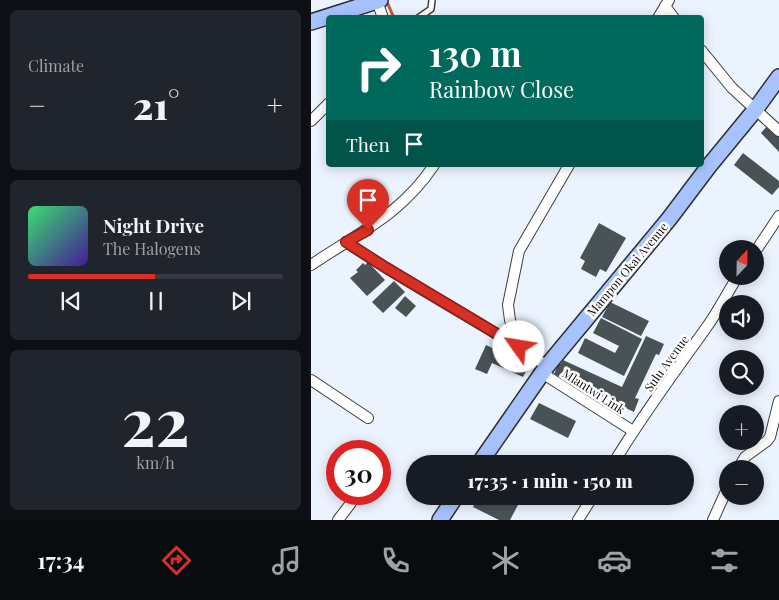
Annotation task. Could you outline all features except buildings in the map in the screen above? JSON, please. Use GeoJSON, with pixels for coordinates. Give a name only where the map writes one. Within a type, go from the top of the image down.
{"type":"FeatureCollection","features":[{"type":"Feature","properties":{"kind":"street"},"geometry":{"type":"LineString","coordinates":[[333,15],[379,0],[382,15]]}},
{"type":"Feature","properties":{"kind":"street"},"geometry":{"type":"LineString","coordinates":[[660,15],[667,3]]}},
{"type":"Feature","properties":{"kind":"street"},"geometry":{"type":"LineString","coordinates":[[667,3],[673,15]]}},
{"type":"Feature","properties":{"kind":"street"},"geometry":{"type":"LineString","coordinates":[[311,22],[326,17]]}},
{"type":"Feature","properties":{"kind":"street"},"geometry":{"type":"LineString","coordinates":[[704,54],[732,88],[779,131]]}},
{"type":"Feature","properties":{"kind":"street","name":"Mampon Okai Avenue"},"geometry":{"type":"LineString","coordinates":[[485,455],[545,370],[669,219],[779,77]]}},
{"type":"Feature","properties":{"kind":"street"},"geometry":{"type":"LineString","coordinates":[[311,121],[326,105]]}},
{"type":"Feature","properties":{"kind":"street"},"geometry":{"type":"LineString","coordinates":[[311,265],[368,230],[399,206],[432,167]]}},
{"type":"Feature","properties":{"kind":"street"},"geometry":{"type":"LineString","coordinates":[[519,347],[507,305],[519,251],[568,167]]}},
{"type":"Feature","properties":{"kind":"street"},"geometry":{"type":"LineString","coordinates":[[763,240],[779,216]]}},
{"type":"Feature","properties":{"kind":"street","name":"Mlantwi Link"},"geometry":{"type":"LineString","coordinates":[[346,242],[519,347],[545,370],[633,431]]}},
{"type":"Feature","properties":{"kind":"street","name":"Sulu Avenue"},"geometry":{"type":"LineString","coordinates":[[618,455],[679,363],[707,327],[733,285]]}},
{"type":"Feature","properties":{"kind":"street"},"geometry":{"type":"LineString","coordinates":[[311,380],[368,418]]}},
{"type":"Feature","properties":{"kind":"street"},"geometry":{"type":"LineString","coordinates":[[743,460],[753,449],[767,441],[770,437],[779,401]]}},
{"type":"Feature","properties":{"kind":"street"},"geometry":{"type":"LineString","coordinates":[[338,520],[349,505]]}},
{"type":"Feature","properties":{"kind":"street"},"geometry":{"type":"LineString","coordinates":[[440,520],[450,505]]}},
{"type":"Feature","properties":{"kind":"street"},"geometry":{"type":"LineString","coordinates":[[578,520],[587,505]]}},
{"type":"Feature","properties":{"kind":"street"},"geometry":{"type":"LineString","coordinates":[[713,520],[720,505]]}},
{"type":"Feature","properties":{"kind":"lane"},"geometry":{"type":"LineString","coordinates":[[422,15],[431,8],[432,0]]}},
{"type":"Feature","properties":{"kind":"waterway"},"geometry":{"type":"LineString","coordinates":[[387,2],[393,15]]}},
{"type":"Feature","properties":{"kind":"route"},"geometry":{"type":"LineString","coordinates":[[368,230],[346,242],[519,347]]}}]}
